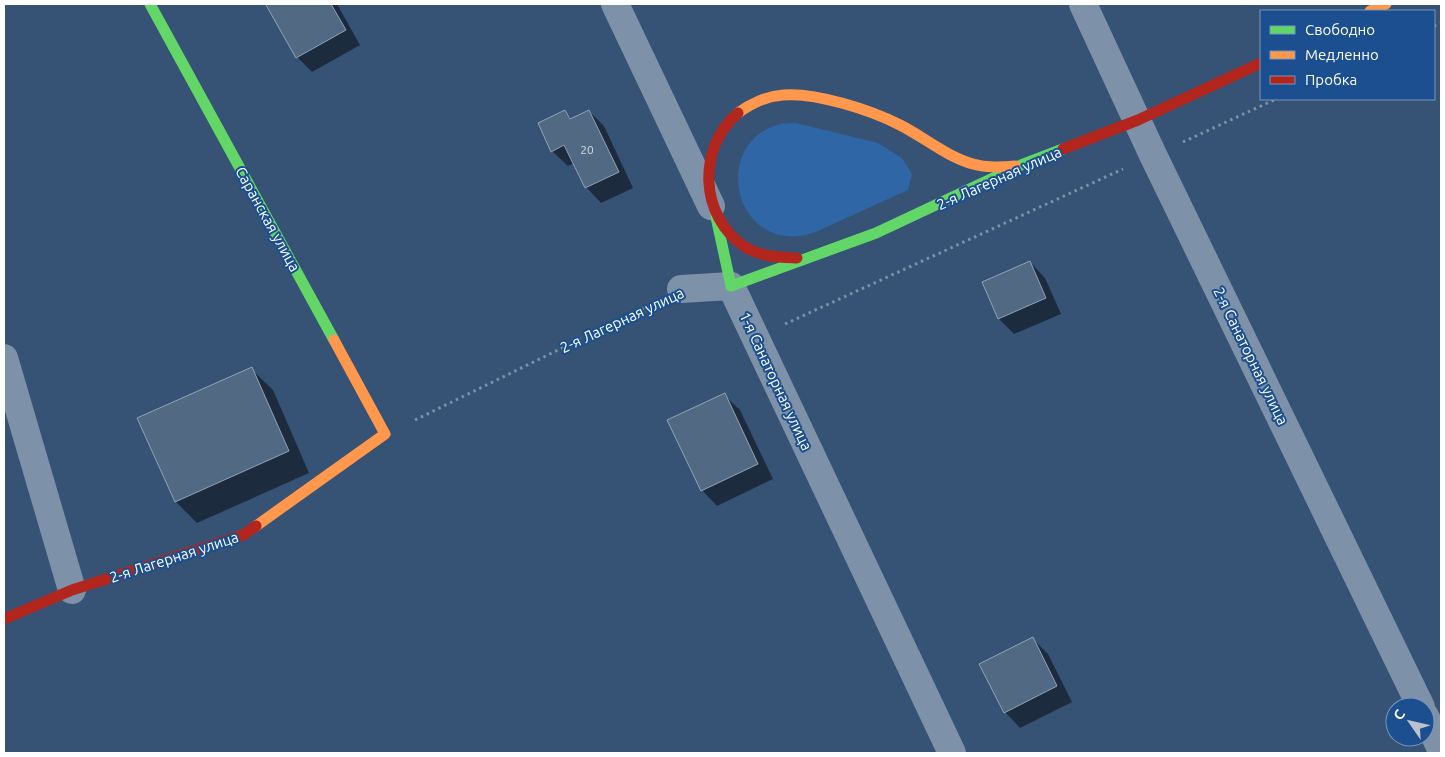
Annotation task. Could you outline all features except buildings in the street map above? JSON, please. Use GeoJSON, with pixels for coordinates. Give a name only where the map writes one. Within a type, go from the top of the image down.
{"type":"FeatureCollection","features":[{"type":"Feature","properties":{"kind":"street","name":"Саранская улица"},"geometry":{"type":"LineString","coordinates":[[150,4],[385,434]]}},
{"type":"Feature","properties":{"kind":"street","name":"1-я Санаторная улица"},"geometry":{"type":"LineString","coordinates":[[615,4],[716,216],[731,286],[952,753]]}},
{"type":"Feature","properties":{"kind":"street","name":"2-я Санаторная улица"},"geometry":{"type":"LineString","coordinates":[[1083,4],[1153,155],[1416,697]]}},
{"type":"Feature","properties":{"kind":"street"},"geometry":{"type":"LineString","coordinates":[[1372,10],[1386,4]]}},
{"type":"Feature","properties":{"kind":"street","name":"2-я Лагерная улица"},"geometry":{"type":"LineString","coordinates":[[681,289],[731,286],[876,233],[1021,166],[1138,120],[1260,63]]}},
{"type":"Feature","properties":{"kind":"street"},"geometry":{"type":"LineString","coordinates":[[812,256],[784,260],[757,253],[734,238],[716,216],[707,190],[708,162],[718,136],[735,114],[756,102],[779,95],[827,100],[889,120],[971,163],[1000,167],[1021,166]]}},
{"type":"Feature","properties":{"kind":"street"},"geometry":{"type":"LineString","coordinates":[[4,358],[72,590]]}},
{"type":"Feature","properties":{"kind":"street","name":"2-я Лагерная улица"},"geometry":{"type":"LineString","coordinates":[[4,619],[72,590],[243,535],[385,434]]}},
{"type":"Feature","properties":{"kind":"street"},"geometry":{"type":"LineString","coordinates":[[1435,737],[1441,749]]}},
{"type":"Feature","properties":{"kind":"path"},"geometry":{"type":"LineString","coordinates":[[755,338],[1274,100]]}},
{"type":"Feature","properties":{"kind":"path","name":"2-я Лагерная улица"},"geometry":{"type":"LineString","coordinates":[[385,434],[681,289]]}},
{"type":"Feature","properties":{"kind":"shaded area"},"geometry":{"type":"Polygon","coordinates":[[[796,123],[878,143],[902,158],[912,174],[908,190],[822,230],[806,235],[777,234],[759,225],[746,210],[739,191],[738,171],[744,152],[757,136],[777,125],[796,123]]]}},
{"type":"Feature","properties":{"kind":"traffic: fast"},"geometry":{"type":"LineString","coordinates":[[150,4],[334,340]]}},
{"type":"Feature","properties":{"kind":"traffic: fast"},"geometry":{"type":"LineString","coordinates":[[716,217],[731,286],[876,233],[1021,165],[1063,149]]}},
{"type":"Feature","properties":{"kind":"traffic: slow"},"geometry":{"type":"LineString","coordinates":[[1372,10],[1386,4]]}},
{"type":"Feature","properties":{"kind":"traffic: slow"},"geometry":{"type":"LineString","coordinates":[[738,113],[759,101],[771,97],[783,95],[811,96],[843,103],[888,119],[963,161],[984,166],[1015,166]]}},
{"type":"Feature","properties":{"kind":"traffic: slow"},"geometry":{"type":"LineString","coordinates":[[256,526],[385,434],[334,340]]}},
{"type":"Feature","properties":{"kind":"traffic: jam"},"geometry":{"type":"LineString","coordinates":[[1063,149],[1138,120],[1260,63]]}},
{"type":"Feature","properties":{"kind":"traffic: jam"},"geometry":{"type":"LineString","coordinates":[[738,113],[725,128],[715,144],[710,163],[709,182],[712,200],[719,218],[730,234],[745,247],[757,253],[770,256],[797,258]]}},
{"type":"Feature","properties":{"kind":"traffic: jam"},"geometry":{"type":"LineString","coordinates":[[4,619],[72,590],[243,535],[256,526]]}}]}
